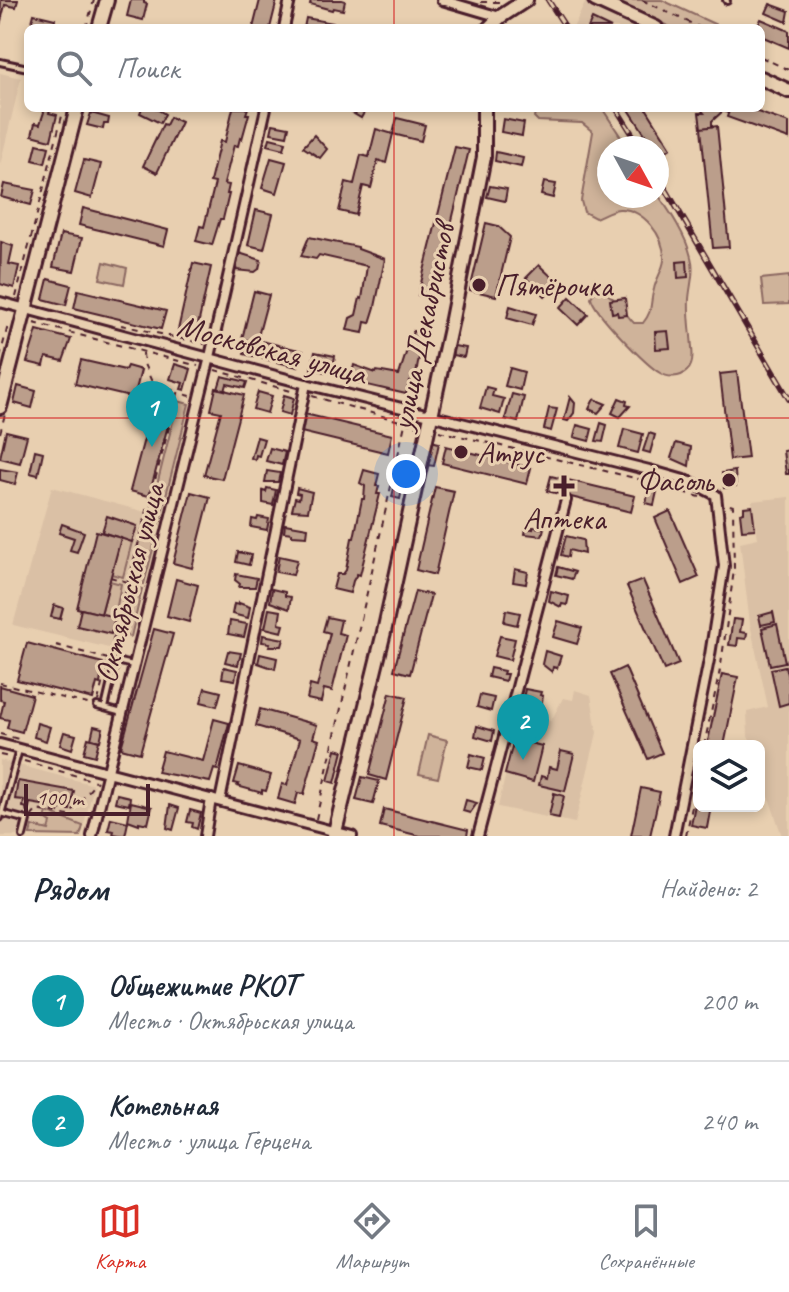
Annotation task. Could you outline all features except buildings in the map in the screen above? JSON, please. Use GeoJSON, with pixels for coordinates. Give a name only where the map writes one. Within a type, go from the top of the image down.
{"type":"FeatureCollection","features":[{"type":"Feature","properties":{"kind":"street"},"geometry":{"type":"LineString","coordinates":[[100,24],[107,0]]}},
{"type":"Feature","properties":{"kind":"street"},"geometry":{"type":"LineString","coordinates":[[285,24],[290,0]]}},
{"type":"Feature","properties":{"kind":"street"},"geometry":{"type":"LineString","coordinates":[[442,0],[500,17]]}},
{"type":"Feature","properties":{"kind":"street"},"geometry":{"type":"LineString","coordinates":[[493,24],[526,0]]}},
{"type":"Feature","properties":{"kind":"street"},"geometry":{"type":"LineString","coordinates":[[595,0],[647,24]]}},
{"type":"Feature","properties":{"kind":"street"},"geometry":{"type":"LineString","coordinates":[[765,80],[789,91]]}},
{"type":"Feature","properties":{"kind":"street"},"geometry":{"type":"LineString","coordinates":[[0,407],[27,315],[76,112]]}},
{"type":"Feature","properties":{"kind":"street","name":"Октябрьская улица"},"geometry":{"type":"LineString","coordinates":[[92,836],[210,357],[265,112]]}},
{"type":"Feature","properties":{"kind":"street","name":"улица Декабристов"},"geometry":{"type":"LineString","coordinates":[[335,834],[384,632],[484,157],[484,112]]}},
{"type":"Feature","properties":{"kind":"street","name":"Московская улица"},"geometry":{"type":"LineString","coordinates":[[0,302],[27,315],[210,357],[305,389],[428,422],[649,470],[691,482],[717,498]]}},
{"type":"Feature","properties":{"kind":"street"},"geometry":{"type":"LineString","coordinates":[[205,836],[305,389]]}},
{"type":"Feature","properties":{"kind":"street"},"geometry":{"type":"LineString","coordinates":[[674,836],[723,577],[717,498]]}},
{"type":"Feature","properties":{"kind":"street"},"geometry":{"type":"LineString","coordinates":[[478,836],[566,500]]}},
{"type":"Feature","properties":{"kind":"street"},"geometry":{"type":"LineString","coordinates":[[0,744],[18,754],[352,836]]}},
{"type":"Feature","properties":{"kind":"lane"},"geometry":{"type":"LineString","coordinates":[[0,62],[24,67]]}},
{"type":"Feature","properties":{"kind":"lane"},"geometry":{"type":"LineString","coordinates":[[105,708],[116,661],[133,665]]}},
{"type":"Feature","properties":{"kind":"lane"},"geometry":{"type":"LineString","coordinates":[[97,706],[122,713]]}},
{"type":"Feature","properties":{"kind":"lane"},"geometry":{"type":"LineString","coordinates":[[18,754],[1,816],[27,820],[23,836]]}},
{"type":"Feature","properties":{"kind":"path"},"geometry":{"type":"LineString","coordinates":[[87,24],[94,0]]}},
{"type":"Feature","properties":{"kind":"path"},"geometry":{"type":"LineString","coordinates":[[472,1],[492,3],[507,0]]}},
{"type":"Feature","properties":{"kind":"path"},"geometry":{"type":"LineString","coordinates":[[642,0],[693,24]]}},
{"type":"Feature","properties":{"kind":"path"},"geometry":{"type":"LineString","coordinates":[[765,59],[789,70]]}},
{"type":"Feature","properties":{"kind":"path"},"geometry":{"type":"LineString","coordinates":[[15,299],[63,112]]}},
{"type":"Feature","properties":{"kind":"path"},"geometry":{"type":"LineString","coordinates":[[27,315],[201,367]]}},
{"type":"Feature","properties":{"kind":"path"},"geometry":{"type":"LineString","coordinates":[[110,323],[206,344]]}},
{"type":"Feature","properties":{"kind":"path"},"geometry":{"type":"LineString","coordinates":[[0,357],[8,325]]}},
{"type":"Feature","properties":{"kind":"path"},"geometry":{"type":"LineString","coordinates":[[143,351],[144,364],[152,382],[193,397]]}},
{"type":"Feature","properties":{"kind":"path"},"geometry":{"type":"LineString","coordinates":[[214,370],[305,389],[405,423],[428,422],[717,498],[733,506],[734,570],[721,665],[705,740]]}},
{"type":"Feature","properties":{"kind":"path"},"geometry":{"type":"LineString","coordinates":[[0,683],[97,706],[178,393]]}},
{"type":"Feature","properties":{"kind":"path"},"geometry":{"type":"LineString","coordinates":[[315,827],[405,423]]}},
{"type":"Feature","properties":{"kind":"path"},"geometry":{"type":"LineString","coordinates":[[110,577],[146,587]]}},
{"type":"Feature","properties":{"kind":"path"},"geometry":{"type":"LineString","coordinates":[[56,645],[116,661]]}},
{"type":"Feature","properties":{"kind":"path"},"geometry":{"type":"LineString","coordinates":[[0,755],[18,754],[97,781]]}},
{"type":"Feature","properties":{"kind":"path"},"geometry":{"type":"LineString","coordinates":[[94,795],[97,781]]}},
{"type":"Feature","properties":{"kind":"path"},"geometry":{"type":"LineString","coordinates":[[26,810],[68,816],[97,781]]}},
{"type":"Feature","properties":{"kind":"path"},"geometry":{"type":"LineString","coordinates":[[686,836],[693,802]]}},
{"type":"Feature","properties":{"kind":"path"},"geometry":{"type":"LineString","coordinates":[[27,820],[37,810]]}},
{"type":"Feature","properties":{"kind":"shaded area"},"geometry":{"type":"Polygon","coordinates":[[[613,0],[662,0],[714,24],[664,24],[613,0]]]}},
{"type":"Feature","properties":{"kind":"shaded area"},"geometry":{"type":"Polygon","coordinates":[[[586,1],[635,24],[575,24],[586,1]]]}},
{"type":"Feature","properties":{"kind":"shaded area"},"geometry":{"type":"Polygon","coordinates":[[[0,73],[21,78],[0,165],[0,73]]]}},
{"type":"Feature","properties":{"kind":"shaded area"},"geometry":{"type":"Polygon","coordinates":[[[535,112],[605,112],[620,136],[597,136],[597,208],[667,208],[677,224],[689,249],[693,268],[689,305],[692,357],[684,373],[663,375],[653,368],[621,337],[591,297],[595,291],[607,294],[634,323],[643,323],[650,310],[664,260],[657,233],[644,218],[628,210],[610,211],[595,218],[584,212],[581,201],[593,132],[582,123],[538,121],[534,117],[535,112]]]}},
{"type":"Feature","properties":{"kind":"shaded area"},"geometry":{"type":"Polygon","coordinates":[[[104,262],[127,268],[124,284],[100,279],[104,262]]]}},
{"type":"Feature","properties":{"kind":"shaded area"},"geometry":{"type":"Polygon","coordinates":[[[789,276],[789,304],[764,305],[761,279],[789,276]]]}},
{"type":"Feature","properties":{"kind":"shaded area"},"geometry":{"type":"Polygon","coordinates":[[[178,401],[189,404],[159,524],[148,521],[178,401]]]}},
{"type":"Feature","properties":{"kind":"shaded area"},"geometry":{"type":"Polygon","coordinates":[[[52,487],[153,514],[117,650],[13,625],[52,487]]]}},
{"type":"Feature","properties":{"kind":"shaded area"},"geometry":{"type":"Polygon","coordinates":[[[789,497],[789,836],[782,836],[765,786],[765,740],[750,740],[748,736],[747,712],[768,707],[750,624],[740,542],[758,538],[752,501],[789,497]]]}},
{"type":"Feature","properties":{"kind":"shaded area"},"geometry":{"type":"Polygon","coordinates":[[[142,530],[157,534],[144,584],[129,580],[142,530]]]}},
{"type":"Feature","properties":{"kind":"shaded area"},"geometry":{"type":"Polygon","coordinates":[[[121,538],[132,542],[123,577],[111,574],[121,538]]]}},
{"type":"Feature","properties":{"kind":"shaded area"},"geometry":{"type":"Polygon","coordinates":[[[110,581],[121,584],[115,617],[101,614],[110,581]]]}},
{"type":"Feature","properties":{"kind":"shaded area"},"geometry":{"type":"Polygon","coordinates":[[[129,586],[142,589],[131,637],[117,634],[129,586]]]}},
{"type":"Feature","properties":{"kind":"shaded area"},"geometry":{"type":"Polygon","coordinates":[[[575,690],[591,695],[597,733],[575,823],[498,807],[516,730],[536,735],[540,719],[551,721],[563,698],[573,700],[575,690]]]}},
{"type":"Feature","properties":{"kind":"shaded area"},"geometry":{"type":"Polygon","coordinates":[[[428,735],[447,740],[438,778],[419,774],[428,735]]]}},
{"type":"Feature","properties":{"kind":"shaded area"},"geometry":{"type":"Polygon","coordinates":[[[0,760],[94,785],[81,836],[0,836],[0,760]]]}},
{"type":"Feature","properties":{"kind":"shaded area"},"geometry":{"type":"Polygon","coordinates":[[[47,812],[83,826],[80,836],[30,835],[32,826],[49,830],[51,823],[45,819],[47,812]]]}},
{"type":"Feature","properties":{"kind":"railway"},"geometry":{"type":"LineString","coordinates":[[548,0],[563,24]]}},
{"type":"Feature","properties":{"kind":"railway"},"geometry":{"type":"LineString","coordinates":[[618,112],[634,136]]}},
{"type":"Feature","properties":{"kind":"railway"},"geometry":{"type":"LineString","coordinates":[[669,194],[789,399]]}},
{"type":"Feature","properties":{"kind":"place","name":"Пятёрочка"},"geometry":{"type":"Point","coordinates":[479,285]}},
{"type":"Feature","properties":{"kind":"place","name":"Общежитие РКОТ"},"geometry":{"type":"Point","coordinates":[152,447]}},
{"type":"Feature","properties":{"kind":"place","name":"Атрус"},"geometry":{"type":"Point","coordinates":[461,452]}},
{"type":"Feature","properties":{"kind":"place","name":"Фасоль"},"geometry":{"type":"Point","coordinates":[729,480]}},
{"type":"Feature","properties":{"kind":"place","name":"Аптека"},"geometry":{"type":"Point","coordinates":[564,486]}},
{"type":"Feature","properties":{"kind":"place","name":"Котельная"},"geometry":{"type":"Point","coordinates":[523,760]}}]}
